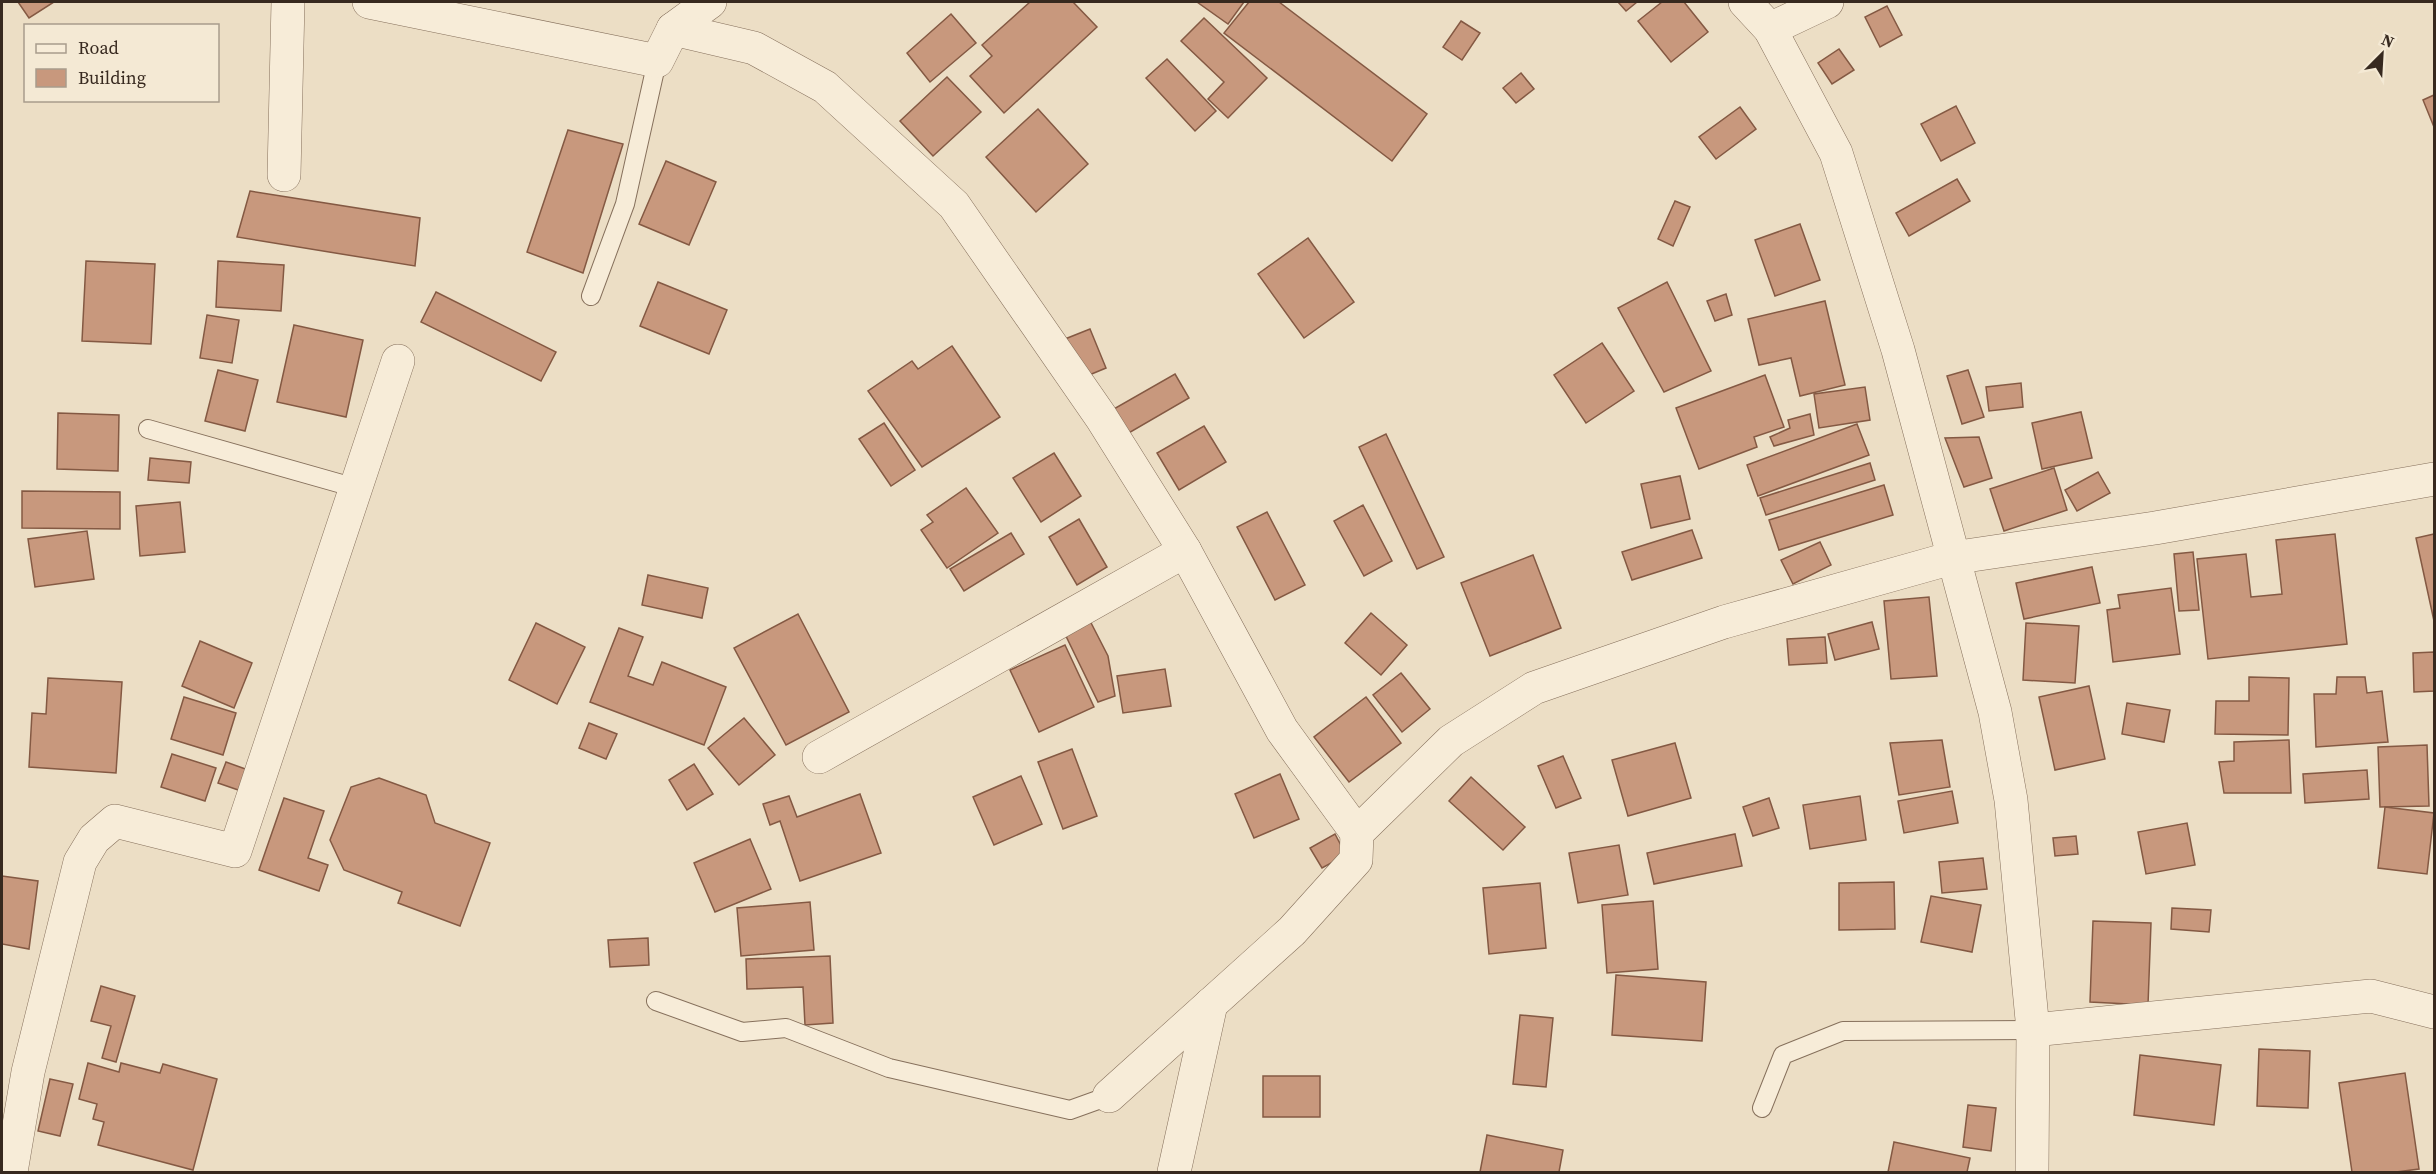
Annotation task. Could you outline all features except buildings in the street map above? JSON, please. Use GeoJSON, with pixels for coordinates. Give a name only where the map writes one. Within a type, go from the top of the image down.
{"type":"FeatureCollection","features":[{"type":"Feature","properties":{"kind":"street"},"geometry":{"type":"LineString","coordinates":[[284,175],[288,2]]}},
{"type":"Feature","properties":{"kind":"street"},"geometry":{"type":"LineString","coordinates":[[369,2],[657,61],[673,29],[710,2]]}},
{"type":"Feature","properties":{"kind":"street"},"geometry":{"type":"LineString","coordinates":[[1745,2],[1770,29],[1836,153],[1898,350],[1995,712],[2011,800],[2033,1030],[2032,1173]]}},
{"type":"Feature","properties":{"kind":"street"},"geometry":{"type":"LineString","coordinates":[[1770,29],[1827,2]]}},
{"type":"Feature","properties":{"kind":"street"},"geometry":{"type":"LineString","coordinates":[[673,29],[754,48],[825,87],[954,205],[1101,417],[1185,550],[1282,730],[1357,833],[1356,860],[1292,931],[1109,1096]]}},
{"type":"Feature","properties":{"kind":"street"},"geometry":{"type":"LineString","coordinates":[[10,1173],[28,1072],[80,862],[94,839],[115,821],[235,851],[398,361]]}},
{"type":"Feature","properties":{"kind":"street"},"geometry":{"type":"LineString","coordinates":[[1357,833],[1451,741],[1534,688],[1724,622],[1952,558],[2155,528],[2434,479]]}},
{"type":"Feature","properties":{"kind":"street"},"geometry":{"type":"LineString","coordinates":[[819,756],[1185,550]]}},
{"type":"Feature","properties":{"kind":"street"},"geometry":{"type":"LineString","coordinates":[[2033,1030],[2371,996],[2434,1012]]}},
{"type":"Feature","properties":{"kind":"street"},"geometry":{"type":"LineString","coordinates":[[1174,1173],[1211,1004]]}},
{"type":"Feature","properties":{"kind":"lane"},"geometry":{"type":"LineString","coordinates":[[591,296],[625,204],[657,61]]}},
{"type":"Feature","properties":{"kind":"lane"},"geometry":{"type":"LineString","coordinates":[[148,429],[356,488]]}},
{"type":"Feature","properties":{"kind":"lane"},"geometry":{"type":"LineString","coordinates":[[656,1001],[742,1032],[786,1028],[889,1068],[1070,1110],[1109,1096]]}},
{"type":"Feature","properties":{"kind":"lane"},"geometry":{"type":"LineString","coordinates":[[1762,1108],[1783,1055],[1843,1031],[2033,1030]]}}]}
